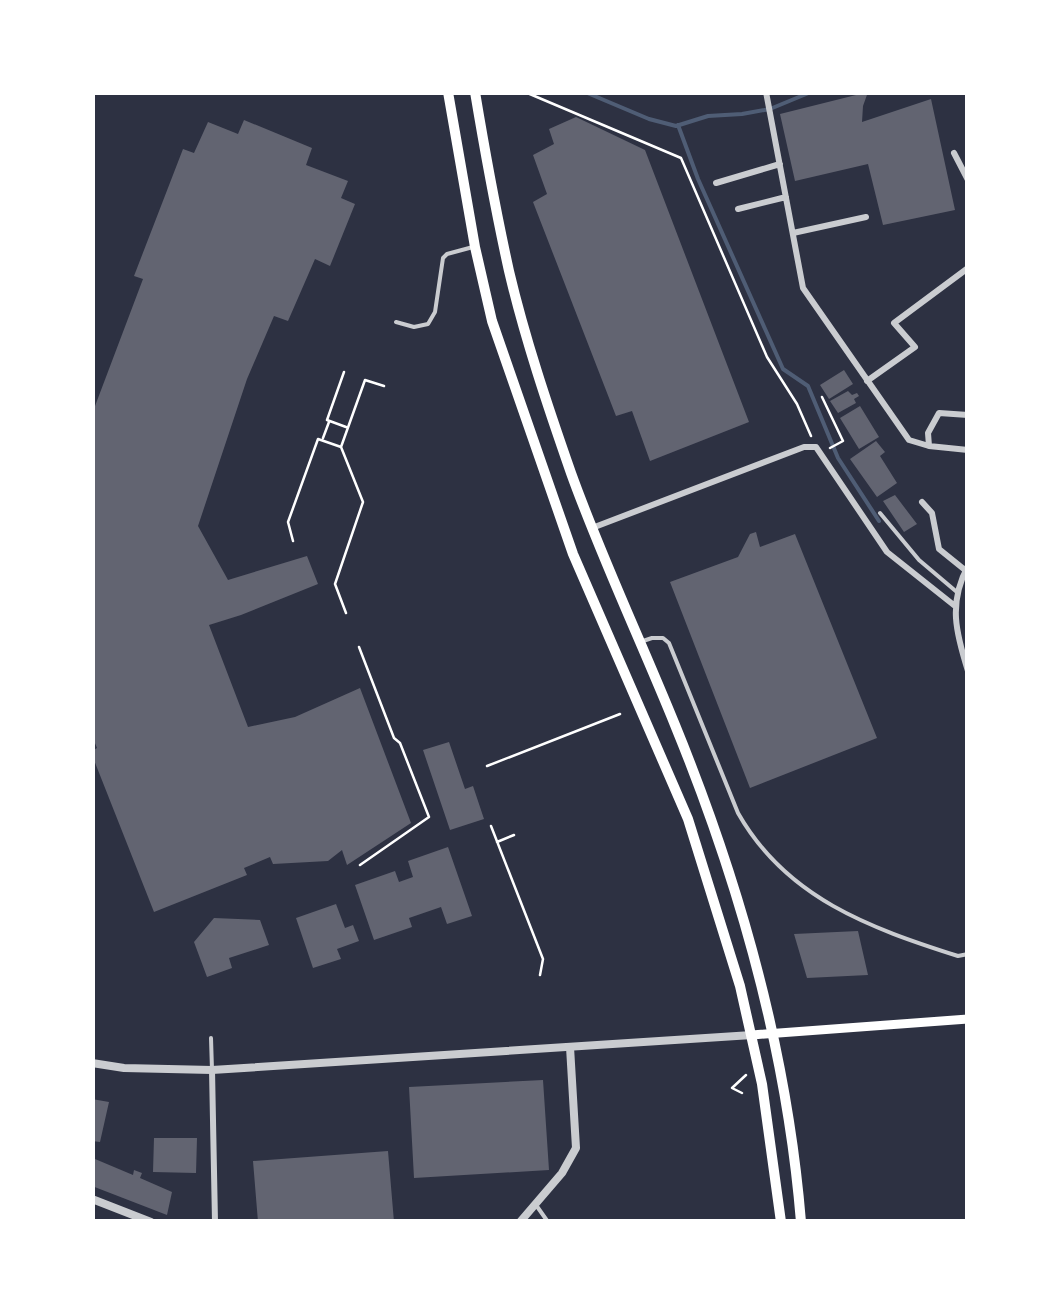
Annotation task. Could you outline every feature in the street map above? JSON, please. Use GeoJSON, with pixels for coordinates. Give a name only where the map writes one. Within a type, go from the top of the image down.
{"type":"FeatureCollection","features":[{"type":"Feature","properties":{"kind":"main road"},"geometry":{"type":"LineString","coordinates":[[448,92],[492,320],[564,530],[688,819],[740,986],[764,1094],[781,1222]]}},
{"type":"Feature","properties":{"kind":"main road"},"geometry":{"type":"LineString","coordinates":[[475,92],[510,275],[544,395],[592,528],[676,727],[726,860],[762,982],[784,1090],[801,1222]]}},
{"type":"Feature","properties":{"kind":"main road"},"geometry":{"type":"LineString","coordinates":[[752,1035],[968,1020]]}},
{"type":"Feature","properties":{"kind":"street"},"geometry":{"type":"LineString","coordinates":[[766,92],[803,288],[909,440],[968,450]]}},
{"type":"Feature","properties":{"kind":"street"},"geometry":{"type":"LineString","coordinates":[[954,153],[968,180]]}},
{"type":"Feature","properties":{"kind":"street"},"geometry":{"type":"LineString","coordinates":[[716,182],[780,164]]}},
{"type":"Feature","properties":{"kind":"street"},"geometry":{"type":"LineString","coordinates":[[738,209],[786,197]]}},
{"type":"Feature","properties":{"kind":"street"},"geometry":{"type":"LineString","coordinates":[[793,234],[866,217]]}},
{"type":"Feature","properties":{"kind":"street"},"geometry":{"type":"LineString","coordinates":[[866,381],[915,347],[894,323],[968,268]]}},
{"type":"Feature","properties":{"kind":"street"},"geometry":{"type":"LineString","coordinates":[[929,446],[928,433],[939,414],[968,415]]}},
{"type":"Feature","properties":{"kind":"street"},"geometry":{"type":"LineString","coordinates":[[592,528],[804,447],[816,447],[887,552],[954,606]]}},
{"type":"Feature","properties":{"kind":"street"},"geometry":{"type":"LineString","coordinates":[[922,502],[932,514],[939,549],[966,568],[954,606],[956,636],[968,671]]}},
{"type":"Feature","properties":{"kind":"street"},"geometry":{"type":"LineString","coordinates":[[956,636],[968,636]]}},
{"type":"Feature","properties":{"kind":"street"},"geometry":{"type":"LineString","coordinates":[[92,1063],[124,1068],[212,1070],[752,1035]]}},
{"type":"Feature","properties":{"kind":"street"},"geometry":{"type":"LineString","coordinates":[[520,1222],[562,1173],[576,1148],[570,1047]]}},
{"type":"Feature","properties":{"kind":"street"},"geometry":{"type":"LineString","coordinates":[[212,1070],[215,1222]]}},
{"type":"Feature","properties":{"kind":"street"},"geometry":{"type":"LineString","coordinates":[[92,1198],[152,1222]]}},
{"type":"Feature","properties":{"kind":"lane"},"geometry":{"type":"LineString","coordinates":[[396,322],[414,328],[428,324],[435,312],[443,258],[475,247]]}},
{"type":"Feature","properties":{"kind":"lane"},"geometry":{"type":"LineString","coordinates":[[880,513],[919,560],[958,593]]}},
{"type":"Feature","properties":{"kind":"lane"},"geometry":{"type":"LineString","coordinates":[[640,642],[663,638],[669,643],[738,813],[749,833],[787,876],[822,900],[903,938],[958,956],[968,954]]}},
{"type":"Feature","properties":{"kind":"lane"},"geometry":{"type":"LineString","coordinates":[[211,1038],[212,1070]]}},
{"type":"Feature","properties":{"kind":"lane"},"geometry":{"type":"LineString","coordinates":[[536,1204],[548,1222]]}},
{"type":"Feature","properties":{"kind":"path"},"geometry":{"type":"LineString","coordinates":[[525,92],[681,158],[767,358],[797,404],[816,447]]}},
{"type":"Feature","properties":{"kind":"path"},"geometry":{"type":"LineString","coordinates":[[322,440],[344,372]]}},
{"type":"Feature","properties":{"kind":"path"},"geometry":{"type":"LineString","coordinates":[[346,613],[335,584],[363,502],[340,447],[365,380],[384,386]]}},
{"type":"Feature","properties":{"kind":"path"},"geometry":{"type":"LineString","coordinates":[[822,397],[843,442],[825,451]]}},
{"type":"Feature","properties":{"kind":"path"},"geometry":{"type":"LineString","coordinates":[[330,421],[348,427]]}},
{"type":"Feature","properties":{"kind":"path"},"geometry":{"type":"LineString","coordinates":[[293,541],[288,522],[318,439],[340,447]]}},
{"type":"Feature","properties":{"kind":"path"},"geometry":{"type":"LineString","coordinates":[[359,646],[394,738],[400,743],[430,816],[360,866]]}},
{"type":"Feature","properties":{"kind":"path"},"geometry":{"type":"LineString","coordinates":[[488,766],[620,714]]}},
{"type":"Feature","properties":{"kind":"path"},"geometry":{"type":"LineString","coordinates":[[491,826],[543,959],[540,975]]}},
{"type":"Feature","properties":{"kind":"path"},"geometry":{"type":"LineString","coordinates":[[497,842],[514,835]]}},
{"type":"Feature","properties":{"kind":"path"},"geometry":{"type":"LineString","coordinates":[[742,1093],[732,1088],[746,1075]]}},
{"type":"Feature","properties":{"kind":"building"},"geometry":{"type":"Polygon","coordinates":[[[868,92],[862,122],[931,99],[955,210],[883,225],[868,164],[795,181],[780,114],[868,92]]]}},
{"type":"Feature","properties":{"kind":"building"},"geometry":{"type":"Polygon","coordinates":[[[576,117],[645,150],[749,422],[650,461],[632,411],[616,416],[533,202],[547,194],[533,155],[554,144],[549,129],[576,117]]]}},
{"type":"Feature","properties":{"kind":"building"},"geometry":{"type":"Polygon","coordinates":[[[244,120],[312,148],[306,165],[348,181],[341,198],[355,204],[330,266],[315,259],[288,321],[274,316],[247,379],[198,526],[228,580],[307,556],[318,584],[209,625],[248,727],[295,717],[360,688],[411,823],[347,865],[342,850],[328,861],[273,864],[270,857],[244,868],[247,875],[154,912],[92,755],[97,748],[92,736],[92,414],[143,279],[134,276],[183,149],[194,153],[208,122],[238,134],[244,120]]]}},
{"type":"Feature","properties":{"kind":"building"},"geometry":{"type":"Polygon","coordinates":[[[844,370],[853,384],[829,399],[820,385],[844,370]]]}},
{"type":"Feature","properties":{"kind":"building"},"geometry":{"type":"Polygon","coordinates":[[[848,391],[859,396],[854,399],[856,403],[838,413],[830,401],[848,391]]]}},
{"type":"Feature","properties":{"kind":"building"},"geometry":{"type":"Polygon","coordinates":[[[860,406],[879,437],[859,449],[840,418],[860,406]]]}},
{"type":"Feature","properties":{"kind":"building"},"geometry":{"type":"Polygon","coordinates":[[[876,441],[885,452],[880,456],[897,483],[877,497],[850,459],[876,441]]]}},
{"type":"Feature","properties":{"kind":"building"},"geometry":{"type":"Polygon","coordinates":[[[895,495],[917,524],[904,532],[883,501],[895,495]]]}},
{"type":"Feature","properties":{"kind":"building"},"geometry":{"type":"Polygon","coordinates":[[[756,532],[760,547],[795,534],[877,738],[750,788],[670,582],[738,557],[750,534],[756,532]]]}},
{"type":"Feature","properties":{"kind":"building"},"geometry":{"type":"Polygon","coordinates":[[[449,742],[465,789],[473,786],[484,819],[450,830],[423,750],[449,742]]]}},
{"type":"Feature","properties":{"kind":"building"},"geometry":{"type":"Polygon","coordinates":[[[448,847],[472,916],[447,924],[441,907],[409,918],[412,927],[374,940],[355,885],[395,871],[399,882],[413,877],[408,861],[448,847]]]}},
{"type":"Feature","properties":{"kind":"building"},"geometry":{"type":"Polygon","coordinates":[[[336,904],[345,928],[353,925],[359,941],[337,949],[341,959],[313,968],[296,918],[336,904]]]}},
{"type":"Feature","properties":{"kind":"building"},"geometry":{"type":"Polygon","coordinates":[[[214,918],[260,920],[269,945],[229,958],[232,968],[207,977],[194,942],[214,918]]]}},
{"type":"Feature","properties":{"kind":"building"},"geometry":{"type":"Polygon","coordinates":[[[858,931],[868,975],[807,978],[794,934],[858,931]]]}},
{"type":"Feature","properties":{"kind":"building"},"geometry":{"type":"Polygon","coordinates":[[[543,1080],[549,1170],[414,1178],[409,1087],[543,1080]]]}},
{"type":"Feature","properties":{"kind":"building"},"geometry":{"type":"Polygon","coordinates":[[[92,1099],[109,1102],[100,1142],[92,1141],[92,1099]]]}},
{"type":"Feature","properties":{"kind":"building"},"geometry":{"type":"Polygon","coordinates":[[[154,1138],[197,1138],[196,1173],[153,1172],[154,1138]]]}},
{"type":"Feature","properties":{"kind":"building"},"geometry":{"type":"Polygon","coordinates":[[[388,1151],[394,1222],[258,1222],[253,1161],[388,1151]]]}},
{"type":"Feature","properties":{"kind":"building"},"geometry":{"type":"Polygon","coordinates":[[[95,1159],[133,1175],[134,1170],[142,1173],[140,1178],[172,1192],[167,1215],[92,1186],[95,1159]]]}},
{"type":"Feature","properties":{"kind":"waterway"},"geometry":{"type":"LineString","coordinates":[[585,92],[676,126],[708,116],[770,109],[811,92]]}},
{"type":"Feature","properties":{"kind":"waterway"},"geometry":{"type":"LineString","coordinates":[[678,125],[783,369],[808,386],[838,458],[879,521]]}}]}
